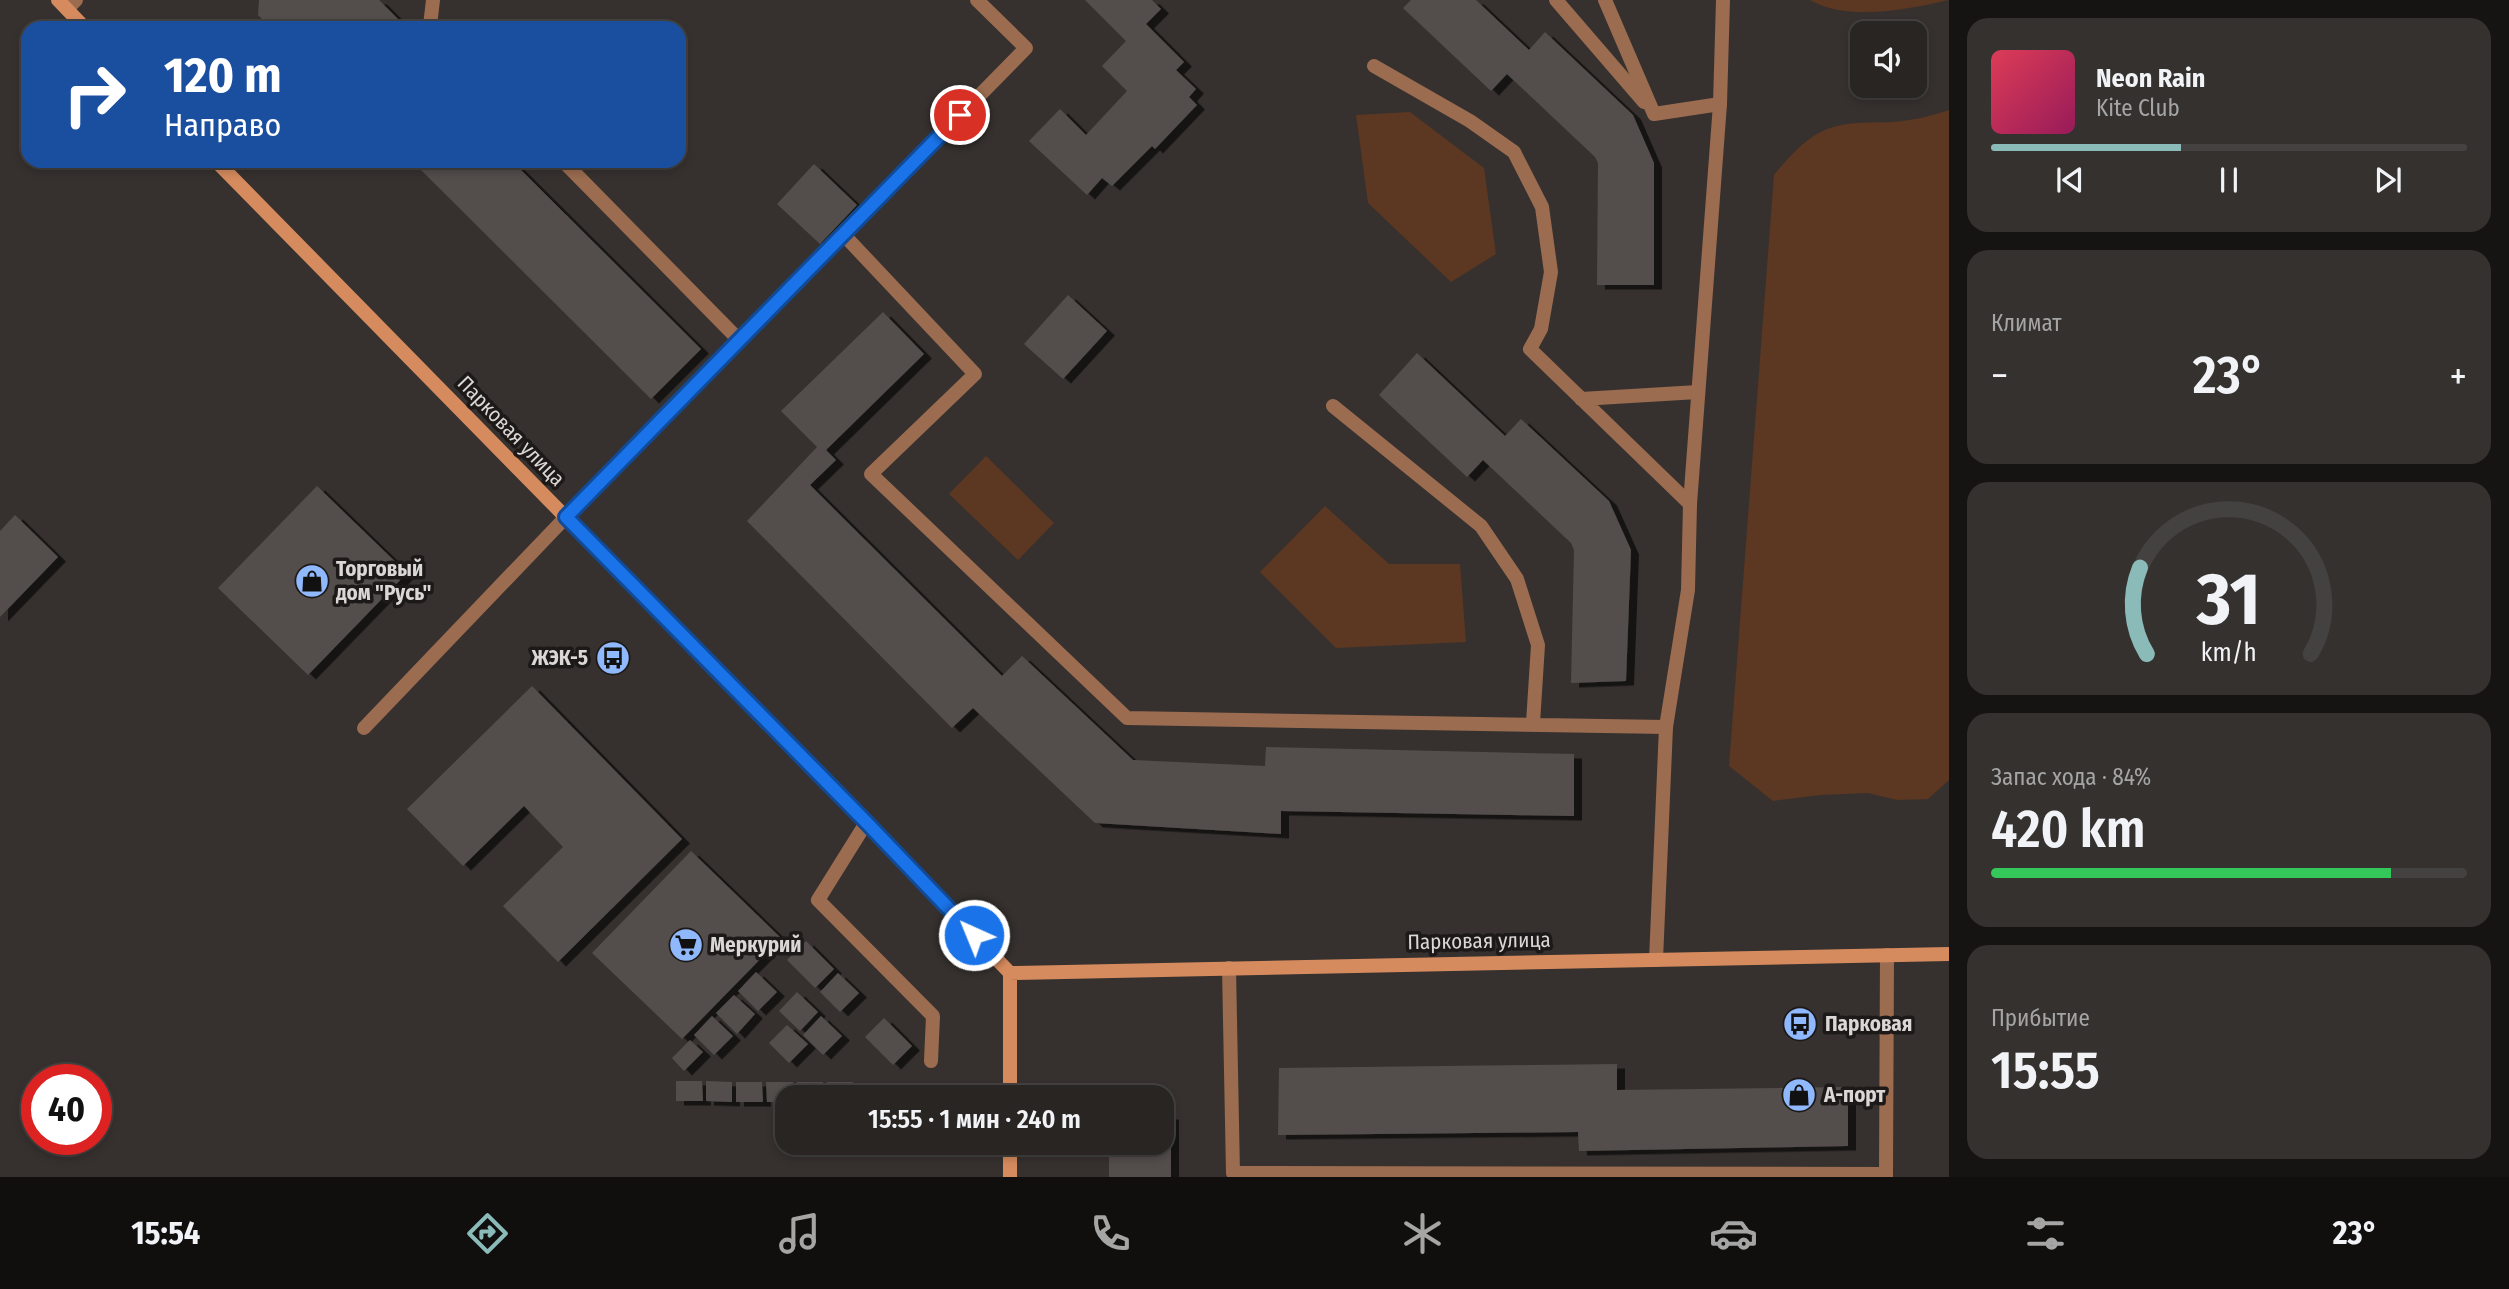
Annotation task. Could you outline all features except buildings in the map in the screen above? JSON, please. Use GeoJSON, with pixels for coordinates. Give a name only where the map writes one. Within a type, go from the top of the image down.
{"type":"FeatureCollection","features":[{"type":"Feature","properties":{"kind":"street"},"geometry":{"type":"LineString","coordinates":[[431,21],[433,0]]}},
{"type":"Feature","properties":{"kind":"street"},"geometry":{"type":"LineString","coordinates":[[365,728],[566,517],[1026,48],[977,0]]}},
{"type":"Feature","properties":{"kind":"street"},"geometry":{"type":"LineString","coordinates":[[1556,0],[1654,114]]}},
{"type":"Feature","properties":{"kind":"street"},"geometry":{"type":"LineString","coordinates":[[1605,0],[1654,114]]}},
{"type":"Feature","properties":{"kind":"street"},"geometry":{"type":"LineString","coordinates":[[1656,960],[1666,727],[1688,590],[1690,505],[1720,104],[1723,0]]}},
{"type":"Feature","properties":{"kind":"street"},"geometry":{"type":"LineString","coordinates":[[67,3],[80,21]]}},
{"type":"Feature","properties":{"kind":"street"},"geometry":{"type":"LineString","coordinates":[[1374,66],[1470,121],[1514,152],[1542,207],[1551,272],[1541,329],[1530,349],[1690,505]]}},
{"type":"Feature","properties":{"kind":"street"},"geometry":{"type":"LineString","coordinates":[[1654,114],[1720,104]]}},
{"type":"Feature","properties":{"kind":"street","name":"Парковая улица"},"geometry":{"type":"LineString","coordinates":[[223,168],[866,822],[1010,973],[1949,954]]}},
{"type":"Feature","properties":{"kind":"street"},"geometry":{"type":"LineString","coordinates":[[570,168],[739,340]]}},
{"type":"Feature","properties":{"kind":"street"},"geometry":{"type":"LineString","coordinates":[[843,234],[975,374],[871,474],[1127,718],[1666,727]]}},
{"type":"Feature","properties":{"kind":"street"},"geometry":{"type":"LineString","coordinates":[[1581,399],[1698,392]]}},
{"type":"Feature","properties":{"kind":"street"},"geometry":{"type":"LineString","coordinates":[[1333,406],[1481,526],[1517,579],[1538,645],[1533,723]]}},
{"type":"Feature","properties":{"kind":"street"},"geometry":{"type":"LineString","coordinates":[[866,822],[818,900],[933,1016],[931,1060]]}},
{"type":"Feature","properties":{"kind":"street"},"geometry":{"type":"LineString","coordinates":[[1229,968],[1233,1175],[1886,1175],[1887,955]]}},
{"type":"Feature","properties":{"kind":"street"},"geometry":{"type":"LineString","coordinates":[[1010,973],[1010,1085]]}},
{"type":"Feature","properties":{"kind":"street"},"geometry":{"type":"LineString","coordinates":[[1010,1155],[1010,1177]]}},
{"type":"Feature","properties":{"kind":"shaded area"},"geometry":{"type":"Polygon","coordinates":[[[1810,0],[1949,0],[1897,10],[1860,12],[1825,7],[1810,0]]]}},
{"type":"Feature","properties":{"kind":"shaded area"},"geometry":{"type":"Polygon","coordinates":[[[1949,110],[1949,780],[1928,799],[1897,800],[1868,793],[1773,801],[1729,766],[1774,175],[1805,143],[1835,126],[1906,121],[1949,110]]]}},
{"type":"Feature","properties":{"kind":"shaded area"},"geometry":{"type":"Polygon","coordinates":[[[1410,112],[1484,168],[1496,254],[1451,282],[1368,203],[1356,115],[1410,112]]]}},
{"type":"Feature","properties":{"kind":"shaded area"},"geometry":{"type":"Polygon","coordinates":[[[986,456],[1054,523],[1018,560],[949,494],[986,456]]]}},
{"type":"Feature","properties":{"kind":"shaded area"},"geometry":{"type":"Polygon","coordinates":[[[1325,506],[1389,564],[1460,564],[1466,642],[1336,648],[1260,572],[1325,506]]]}},
{"type":"Feature","properties":{"kind":"place","name":"Торговый дом \"Русь\""},"geometry":{"type":"Point","coordinates":[312,581]}},
{"type":"Feature","properties":{"kind":"place","name":"ЖЭК-5"},"geometry":{"type":"Point","coordinates":[613,658]}},
{"type":"Feature","properties":{"kind":"place","name":"Меркурий"},"geometry":{"type":"Point","coordinates":[686,945]}},
{"type":"Feature","properties":{"kind":"place","name":"Парковая"},"geometry":{"type":"Point","coordinates":[1800,1024]}},
{"type":"Feature","properties":{"kind":"place","name":"А-порт"},"geometry":{"type":"Point","coordinates":[1799,1095]}},
{"type":"Feature","properties":{"kind":"route"},"geometry":{"type":"LineString","coordinates":[[960,115],[566,517],[974,935]]}}]}
